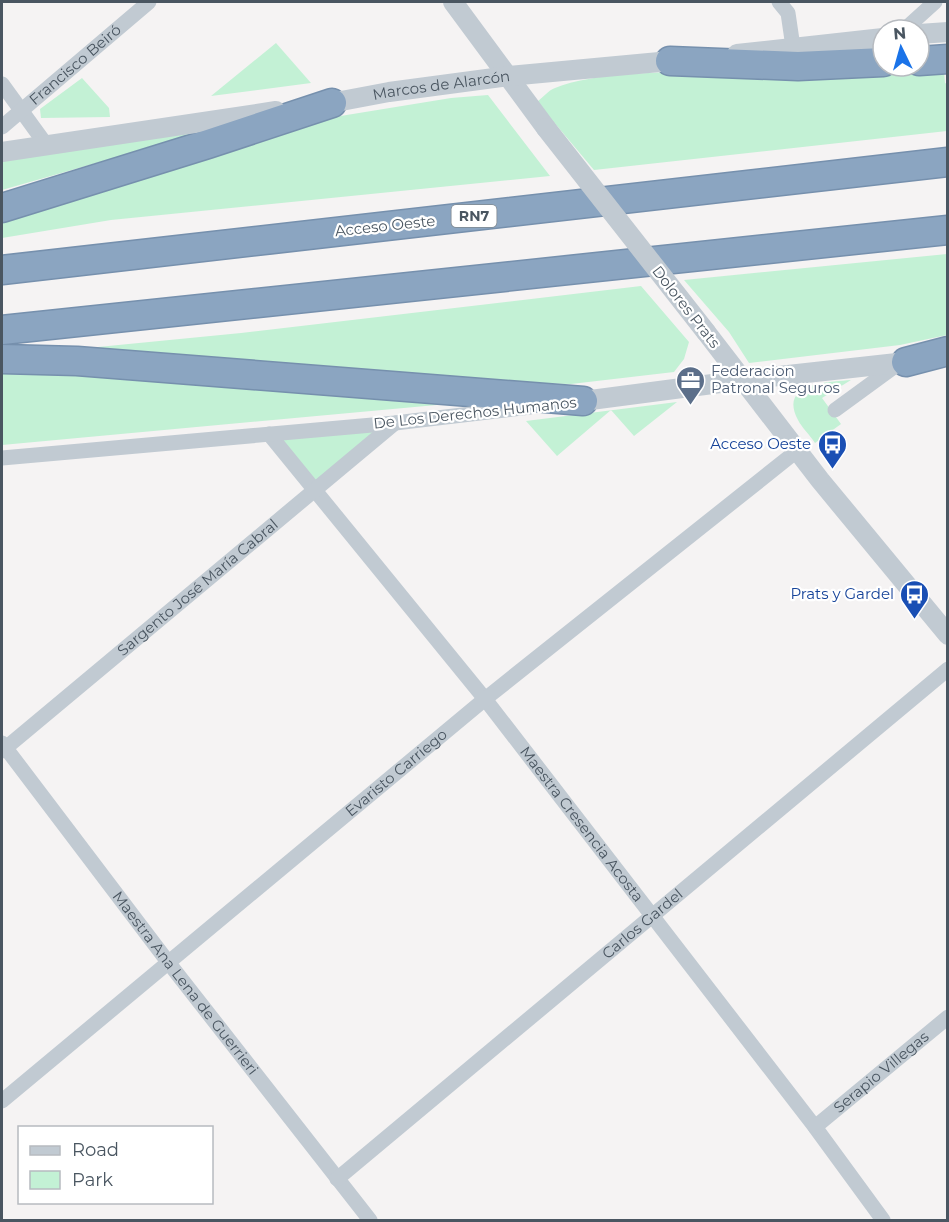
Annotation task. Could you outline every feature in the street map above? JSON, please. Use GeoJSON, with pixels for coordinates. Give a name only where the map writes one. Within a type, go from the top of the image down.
{"type":"FeatureCollection","features":[{"type":"Feature","properties":{"kind":"highway"},"geometry":{"type":"LineString","coordinates":[[931,60],[948,59]]}},
{"type":"Feature","properties":{"kind":"highway"},"geometry":{"type":"LineString","coordinates":[[670,61],[798,66],[871,63]]}},
{"type":"Feature","properties":{"kind":"highway"},"geometry":{"type":"LineString","coordinates":[[2,208],[332,103]]}},
{"type":"Feature","properties":{"kind":"highway","name":"Acceso Oeste"},"geometry":{"type":"LineString","coordinates":[[2,270],[948,162]]}},
{"type":"Feature","properties":{"kind":"highway"},"geometry":{"type":"LineString","coordinates":[[2,330],[948,230]]}},
{"type":"Feature","properties":{"kind":"highway"},"geometry":{"type":"LineString","coordinates":[[902,363],[948,351]]}},
{"type":"Feature","properties":{"kind":"highway"},"geometry":{"type":"LineString","coordinates":[[2,359],[77,361],[583,401]]}},
{"type":"Feature","properties":{"kind":"street","name":"Francisco Beiró"},"geometry":{"type":"LineString","coordinates":[[2,127],[149,2]]}},
{"type":"Feature","properties":{"kind":"street","name":"Dolores Prats"},"geometry":{"type":"LineString","coordinates":[[453,2],[546,128],[705,332],[948,635]]}},
{"type":"Feature","properties":{"kind":"street"},"geometry":{"type":"LineString","coordinates":[[779,2],[788,13],[793,47]]}},
{"type":"Feature","properties":{"kind":"street"},"geometry":{"type":"LineString","coordinates":[[917,18],[935,2]]}},
{"type":"Feature","properties":{"kind":"street"},"geometry":{"type":"LineString","coordinates":[[931,33],[948,32]]}},
{"type":"Feature","properties":{"kind":"street","name":"Marcos de Alarcón"},"geometry":{"type":"LineString","coordinates":[[2,152],[509,75],[670,61],[871,39]]}},
{"type":"Feature","properties":{"kind":"street"},"geometry":{"type":"LineString","coordinates":[[2,84],[47,146]]}},
{"type":"Feature","properties":{"kind":"street","name":"De Los Derechos Humanos"},"geometry":{"type":"LineString","coordinates":[[2,458],[395,423],[743,380],[948,358]]}},
{"type":"Feature","properties":{"kind":"street"},"geometry":{"type":"LineString","coordinates":[[835,410],[902,363]]}},
{"type":"Feature","properties":{"kind":"street","name":"Sargento José María Cabral"},"geometry":{"type":"LineString","coordinates":[[3,748],[395,423]]}},
{"type":"Feature","properties":{"kind":"street","name":"Maestra Cresencia Acosta"},"geometry":{"type":"LineString","coordinates":[[269,434],[485,699],[815,1127],[884,1221]]}},
{"type":"Feature","properties":{"kind":"street","name":"Evaristo Carriego"},"geometry":{"type":"LineString","coordinates":[[2,1101],[485,699],[798,450]]}},
{"type":"Feature","properties":{"kind":"street","name":"Carlos Gardel"},"geometry":{"type":"LineString","coordinates":[[337,1179],[948,669]]}},
{"type":"Feature","properties":{"kind":"street","name":"Maestra Ana Lena de Guerrieri"},"geometry":{"type":"LineString","coordinates":[[3,748],[370,1221]]}},
{"type":"Feature","properties":{"kind":"street","name":"Serapio Villegas"},"geometry":{"type":"LineString","coordinates":[[815,1127],[948,1017]]}},
{"type":"Feature","properties":{"kind":"green space"},"geometry":{"type":"Polygon","coordinates":[[[276,43],[311,83],[211,96],[276,43]]]}},
{"type":"Feature","properties":{"kind":"green space"},"geometry":{"type":"Polygon","coordinates":[[[703,71],[871,71],[871,78],[931,78],[931,71],[944,71],[947,84],[947,131],[594,170],[537,102],[553,89],[571,83],[628,74],[703,71]]]}},
{"type":"Feature","properties":{"kind":"green space"},"geometry":{"type":"Polygon","coordinates":[[[82,78],[109,108],[110,117],[41,118],[40,109],[82,78]]]}},
{"type":"Feature","properties":{"kind":"green space"},"geometry":{"type":"Polygon","coordinates":[[[488,95],[550,176],[111,220],[2,238],[2,218],[316,120],[451,98],[488,95]]]}},
{"type":"Feature","properties":{"kind":"green space"},"geometry":{"type":"Polygon","coordinates":[[[215,129],[2,190],[2,159],[215,129]]]}},
{"type":"Feature","properties":{"kind":"green space"},"geometry":{"type":"Polygon","coordinates":[[[947,254],[947,335],[900,345],[749,363],[729,332],[684,280],[947,254]]]}},
{"type":"Feature","properties":{"kind":"green space"},"geometry":{"type":"Polygon","coordinates":[[[641,286],[689,342],[684,359],[674,372],[571,384],[407,381],[97,350],[98,347],[241,333],[641,286]]]}},
{"type":"Feature","properties":{"kind":"green space"},"geometry":{"type":"Polygon","coordinates":[[[2,369],[480,401],[2,445],[2,369]]]}},
{"type":"Feature","properties":{"kind":"green space"},"geometry":{"type":"Polygon","coordinates":[[[851,380],[822,398],[841,424],[815,443],[798,420],[794,408],[795,398],[808,387],[851,380]]]}},
{"type":"Feature","properties":{"kind":"green space"},"geometry":{"type":"Polygon","coordinates":[[[677,402],[634,436],[611,410],[677,402]]]}},
{"type":"Feature","properties":{"kind":"green space"},"geometry":{"type":"Polygon","coordinates":[[[611,410],[557,456],[526,421],[611,410]]]}},
{"type":"Feature","properties":{"kind":"green space"},"geometry":{"type":"Polygon","coordinates":[[[375,431],[316,481],[280,439],[375,431]]]}},
{"type":"Feature","properties":{"kind":"place","name":"Federacion Patronal Seguros"},"geometry":{"type":"Point","coordinates":[690,406]}},
{"type":"Feature","properties":{"kind":"place","name":"Acceso Oeste"},"geometry":{"type":"Point","coordinates":[832,470]}},
{"type":"Feature","properties":{"kind":"place","name":"Prats y Gardel"},"geometry":{"type":"Point","coordinates":[915,620]}}]}
